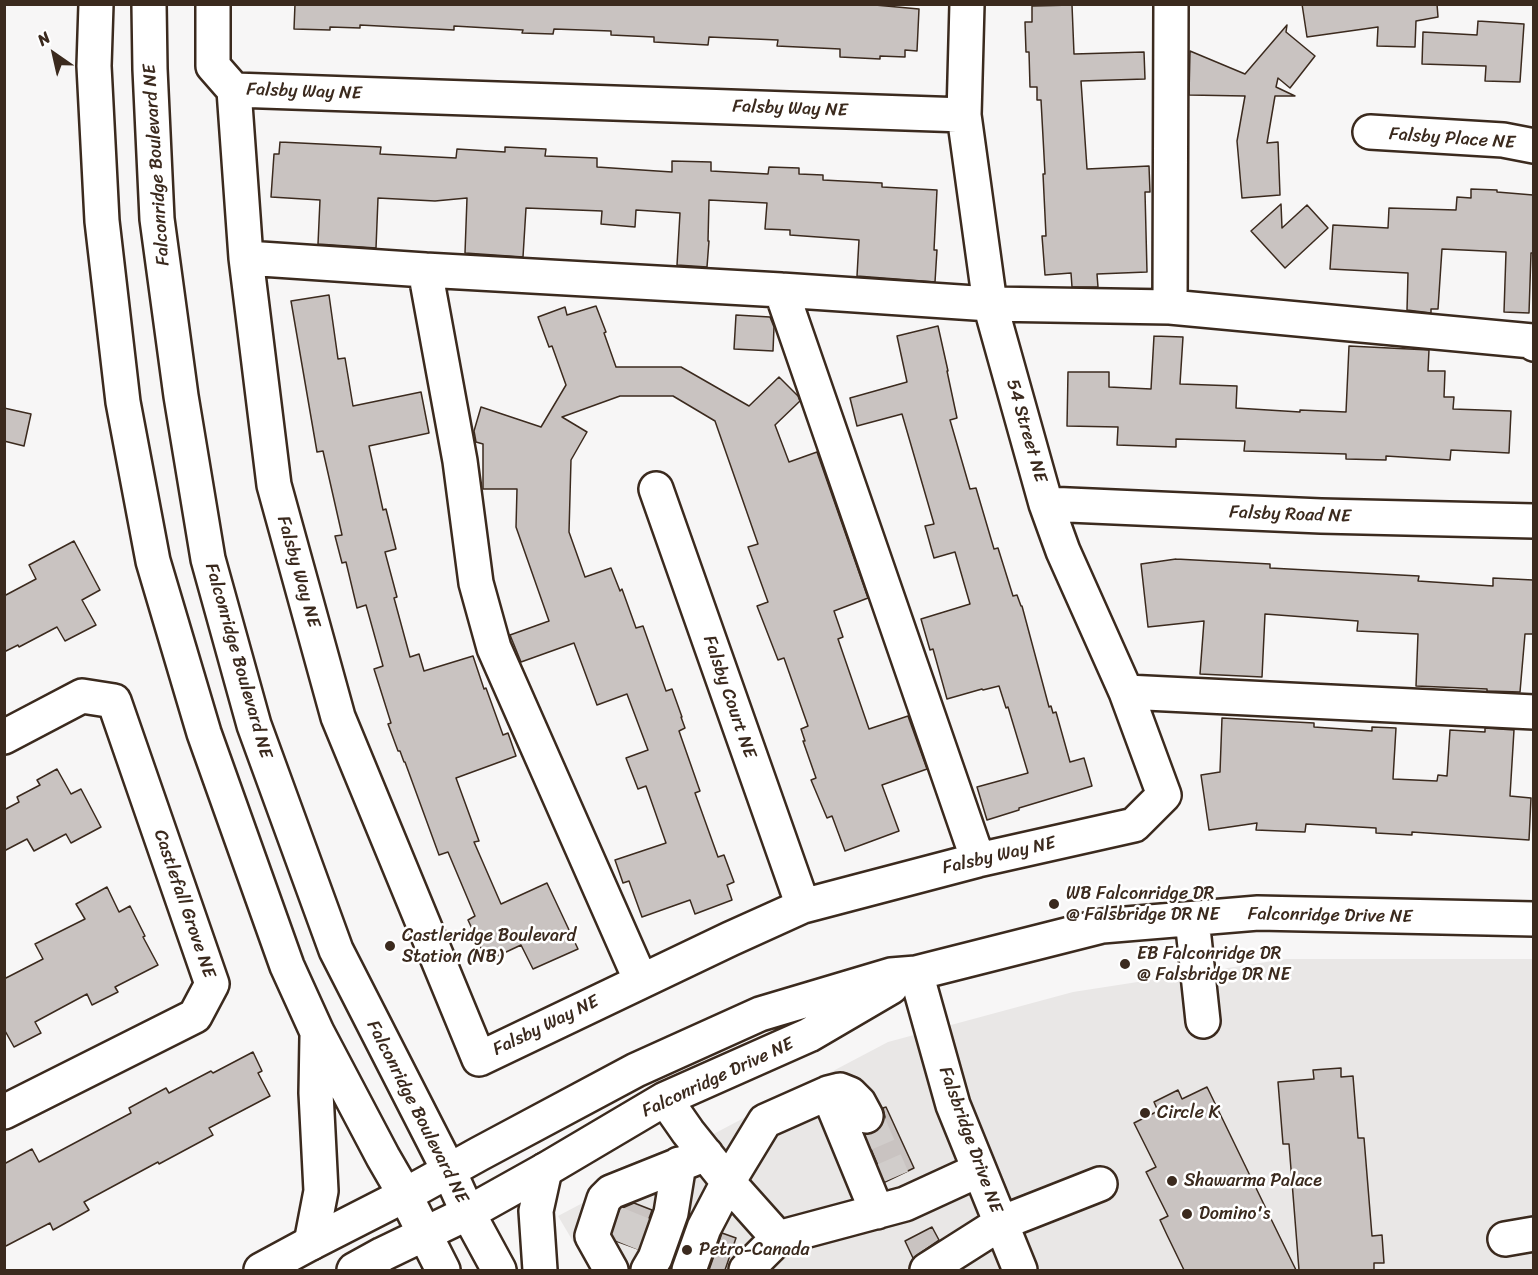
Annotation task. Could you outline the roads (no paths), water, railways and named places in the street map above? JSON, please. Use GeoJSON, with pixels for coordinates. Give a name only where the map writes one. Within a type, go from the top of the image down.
{"type":"FeatureCollection","features":[{"type":"Feature","properties":{"kind":"street"},"geometry":{"type":"LineString","coordinates":[[96,4],[94,66],[102,221],[123,402],[153,561],[204,733],[287,966],[317,1032],[443,1270]]}},
{"type":"Feature","properties":{"kind":"street","name":"Falconridge Boulevard NE"},"geometry":{"type":"LineString","coordinates":[[149,4],[157,219],[181,396],[207,559],[254,725],[336,950],[499,1270]]}},
{"type":"Feature","properties":{"kind":"street"},"geometry":{"type":"LineString","coordinates":[[213,4],[213,66],[234,90]]}},
{"type":"Feature","properties":{"kind":"street","name":"54 Street NE"},"geometry":{"type":"LineString","coordinates":[[967,4],[964,115],[990,304],[1046,504],[1063,550],[1126,692],[1164,795],[1134,825]]}},
{"type":"Feature","properties":{"kind":"street"},"geometry":{"type":"LineString","coordinates":[[1170,307],[1171,4]]}},
{"type":"Feature","properties":{"kind":"street","name":"Falsby Way NE"},"geometry":{"type":"LineString","coordinates":[[964,115],[234,90],[246,258],[274,485],[338,717],[479,1059],[803,906],[978,860],[1134,825]]}},
{"type":"Feature","properties":{"kind":"street","name":"Falsby Place NE"},"geometry":{"type":"LineString","coordinates":[[1370,132],[1503,140],[1533,146]]}},
{"type":"Feature","properties":{"kind":"street"},"geometry":{"type":"LineString","coordinates":[[246,258],[990,304],[1170,307],[1532,340],[1533,344]]}},
{"type":"Feature","properties":{"kind":"street"},"geometry":{"type":"LineString","coordinates":[[425,270],[460,461],[476,583],[494,648],[641,981]]}},
{"type":"Feature","properties":{"kind":"street"},"geometry":{"type":"LineString","coordinates":[[781,290],[978,860]]}},
{"type":"Feature","properties":{"kind":"street","name":"Falsby Court NE"},"geometry":{"type":"LineString","coordinates":[[656,489],[803,906]]}},
{"type":"Feature","properties":{"kind":"street","name":"Falsby Road NE"},"geometry":{"type":"LineString","coordinates":[[1046,504],[1321,516],[1533,514]]}},
{"type":"Feature","properties":{"kind":"street"},"geometry":{"type":"LineString","coordinates":[[1126,692],[1533,712]]}},
{"type":"Feature","properties":{"kind":"street","name":"Castlefall Grove NE"},"geometry":{"type":"LineString","coordinates":[[4,737],[82,696],[114,701],[212,984],[195,1016],[4,1112]]}},
{"type":"Feature","properties":{"kind":"street","name":"Falconridge Drive NE"},"geometry":{"type":"LineString","coordinates":[[261,1270],[636,1070],[760,1014],[891,975],[916,973],[1102,926],[1258,914],[1533,919]]}},
{"type":"Feature","properties":{"kind":"street"},"geometry":{"type":"LineString","coordinates":[[1192,919],[1203,1021]]}},
{"type":"Feature","properties":{"kind":"street","name":"Falconridge Drive NE"},"geometry":{"type":"LineString","coordinates":[[354,1270],[468,1213],[665,1099],[810,1035],[916,973]]}},
{"type":"Feature","properties":{"kind":"street","name":"Falsbridge Drive NE"},"geometry":{"type":"LineString","coordinates":[[916,973],[953,1105],[1020,1270]]}},
{"type":"Feature","properties":{"kind":"street"},"geometry":{"type":"LineString","coordinates":[[311,1243],[321,1191],[316,1093],[317,1032]]}},
{"type":"Feature","properties":{"kind":"street"},"geometry":{"type":"LineString","coordinates":[[689,1270],[704,1228],[728,1182],[765,1121],[828,1093],[840,1090],[850,1094],[859,1103],[866,1116]]}},
{"type":"Feature","properties":{"kind":"street"},"geometry":{"type":"LineString","coordinates":[[828,1093],[892,1198]]}},
{"type":"Feature","properties":{"kind":"street"},"geometry":{"type":"LineString","coordinates":[[665,1099],[692,1159],[728,1182],[778,1238]]}},
{"type":"Feature","properties":{"kind":"street"},"geometry":{"type":"LineString","coordinates":[[617,1262],[592,1236],[604,1198],[610,1192],[645,1191],[692,1159]]}},
{"type":"Feature","properties":{"kind":"street"},"geometry":{"type":"LineString","coordinates":[[648,1270],[692,1159]]}},
{"type":"Feature","properties":{"kind":"street"},"geometry":{"type":"LineString","coordinates":[[540,1270],[536,1211],[544,1170]]}},
{"type":"Feature","properties":{"kind":"street"},"geometry":{"type":"LineString","coordinates":[[746,1270],[778,1238],[979,1170]]}},
{"type":"Feature","properties":{"kind":"street"},"geometry":{"type":"LineString","coordinates":[[927,1270],[1001,1223],[1100,1184]]}},
{"type":"Feature","properties":{"kind":"tunnel"},"geometry":{"type":"LineString","coordinates":[[866,1116],[893,1178]]}},
{"type":"Feature","properties":{"kind":"tunnel"},"geometry":{"type":"LineString","coordinates":[[624,1244],[640,1205]]}},
{"type":"Feature","properties":{"kind":"place","name":"WB Falconridge DR @ Falsbridge DR NE"},"geometry":{"type":"Point","coordinates":[1054,904]}},
{"type":"Feature","properties":{"kind":"place","name":"Castleridge Boulevard Station (NB)"},"geometry":{"type":"Point","coordinates":[390,946]}},
{"type":"Feature","properties":{"kind":"place","name":"EB Falconridge DR @ Falsbridge DR NE"},"geometry":{"type":"Point","coordinates":[1125,964]}},
{"type":"Feature","properties":{"kind":"place","name":"Circle K"},"geometry":{"type":"Point","coordinates":[1145,1113]}},
{"type":"Feature","properties":{"kind":"place","name":"Shawarma Palace"},"geometry":{"type":"Point","coordinates":[1172,1181]}},
{"type":"Feature","properties":{"kind":"place","name":"Domino's"},"geometry":{"type":"Point","coordinates":[1187,1214]}},
{"type":"Feature","properties":{"kind":"place","name":"Petro-Canada"},"geometry":{"type":"Point","coordinates":[687,1250]}}]}
